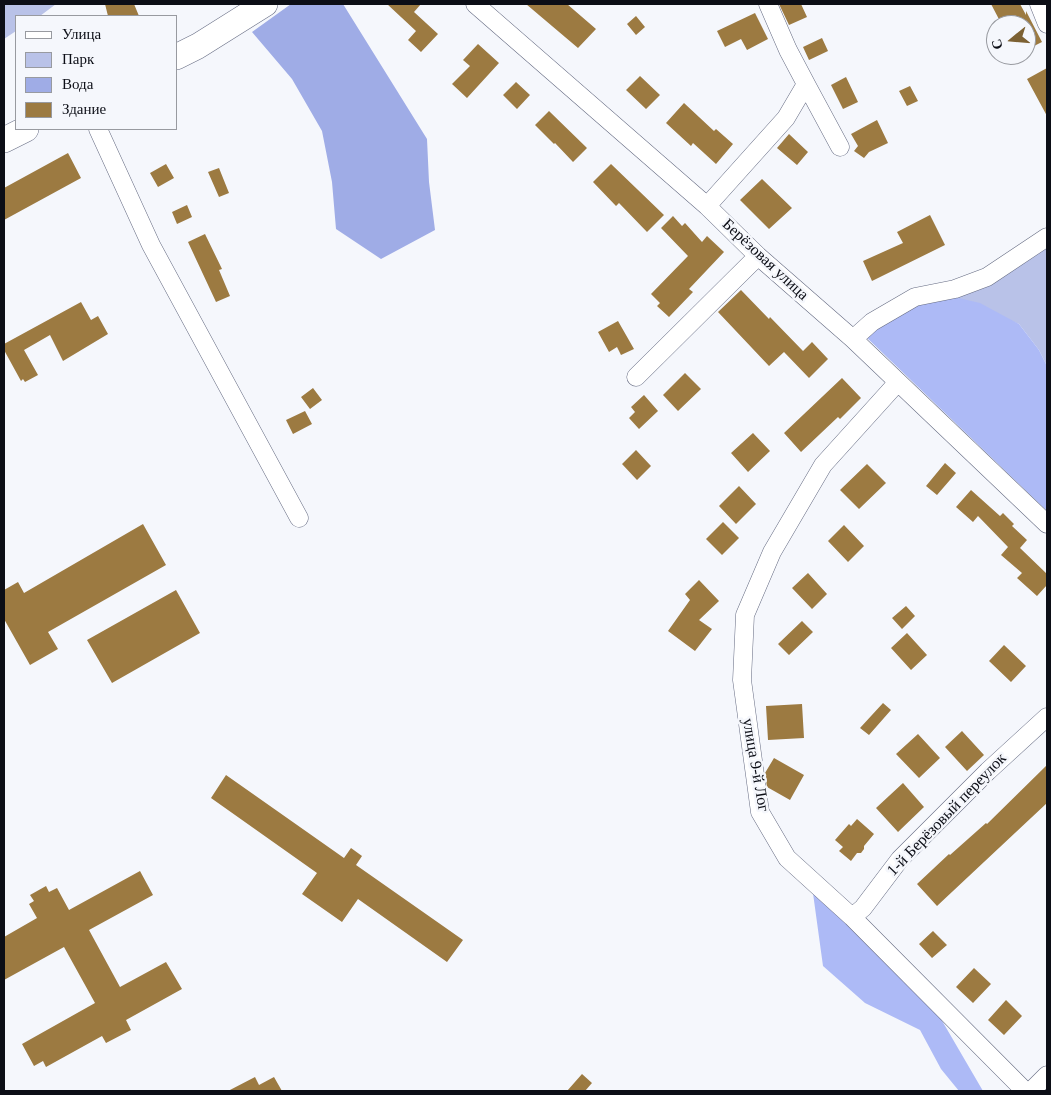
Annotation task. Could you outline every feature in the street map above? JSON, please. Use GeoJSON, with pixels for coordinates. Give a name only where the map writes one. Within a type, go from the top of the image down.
{"type":"FeatureCollection","features":[{"type":"Feature","properties":{"kind":"main road"},"geometry":{"type":"LineString","coordinates":[[178,56],[198,46],[265,4]]}},
{"type":"Feature","properties":{"kind":"main road"},"geometry":{"type":"LineString","coordinates":[[4,140],[24,130]]}},
{"type":"Feature","properties":{"kind":"street","name":"Берёзовая улица"},"geometry":{"type":"LineString","coordinates":[[475,4],[706,206],[758,256],[853,339],[1047,524]]}},
{"type":"Feature","properties":{"kind":"street"},"geometry":{"type":"LineString","coordinates":[[768,4],[788,50],[840,148]]}},
{"type":"Feature","properties":{"kind":"street"},"geometry":{"type":"LineString","coordinates":[[1039,4],[1047,24]]}},
{"type":"Feature","properties":{"kind":"street"},"geometry":{"type":"LineString","coordinates":[[706,206],[786,118],[806,84]]}},
{"type":"Feature","properties":{"kind":"street"},"geometry":{"type":"LineString","coordinates":[[98,130],[151,245],[299,518]]}},
{"type":"Feature","properties":{"kind":"street"},"geometry":{"type":"LineString","coordinates":[[853,339],[872,322],[915,297],[955,289],[986,277],[1047,237]]}},
{"type":"Feature","properties":{"kind":"street"},"geometry":{"type":"LineString","coordinates":[[636,377],[758,256]]}},
{"type":"Feature","properties":{"kind":"street","name":"улица 9-й Лог"},"geometry":{"type":"LineString","coordinates":[[898,382],[823,465],[772,552],[746,615],[742,680],[760,812],[787,858],[852,917],[1025,1091]]}},
{"type":"Feature","properties":{"kind":"street","name":"1-й Берёзовый переулок"},"geometry":{"type":"LineString","coordinates":[[852,917],[863,908],[900,859],[988,771],[1047,717]]}},
{"type":"Feature","properties":{"kind":"street"},"geometry":{"type":"LineString","coordinates":[[1031,1091],[1047,1075]]}},
{"type":"Feature","properties":{"kind":"green space"},"geometry":{"type":"Polygon","coordinates":[[[4,4],[56,4],[41,15],[15,15],[15,32],[4,39],[4,4]]]}},
{"type":"Feature","properties":{"kind":"green space"},"geometry":{"type":"Polygon","coordinates":[[[1047,246],[1047,366],[1039,350],[1019,324],[946,295],[1047,246]]]}},
{"type":"Feature","properties":{"kind":"shaded area"},"geometry":{"type":"Polygon","coordinates":[[[946,295],[980,303],[1019,324],[1039,350],[1047,366],[1047,511],[865,336],[923,301],[946,295]]]}},
{"type":"Feature","properties":{"kind":"shaded area"},"geometry":{"type":"Polygon","coordinates":[[[812,886],[934,1007],[983,1091],[959,1091],[941,1069],[920,1030],[865,1003],[823,966],[812,886]]]}},
{"type":"Feature","properties":{"kind":"water"},"geometry":{"type":"Polygon","coordinates":[[[291,4],[343,4],[427,139],[429,182],[435,230],[381,259],[336,229],[332,182],[322,131],[292,79],[252,32],[291,4]]]}},
{"type":"Feature","properties":{"kind":"building"},"geometry":{"type":"Polygon","coordinates":[[[105,4],[134,4],[139,15],[108,15],[105,4]]]}},
{"type":"Feature","properties":{"kind":"building"},"geometry":{"type":"Polygon","coordinates":[[[387,4],[421,4],[414,12],[438,34],[421,52],[408,40],[416,31],[387,4]]]}},
{"type":"Feature","properties":{"kind":"building"},"geometry":{"type":"Polygon","coordinates":[[[526,4],[567,4],[596,29],[578,48],[526,4]]]}},
{"type":"Feature","properties":{"kind":"building"},"geometry":{"type":"Polygon","coordinates":[[[779,4],[801,4],[807,17],[789,25],[779,4]]]}},
{"type":"Feature","properties":{"kind":"building"},"geometry":{"type":"Polygon","coordinates":[[[991,4],[1020,4],[1026,15],[997,15],[991,4]]]}},
{"type":"Feature","properties":{"kind":"building"},"geometry":{"type":"Polygon","coordinates":[[[755,13],[768,39],[747,50],[741,39],[725,47],[717,31],[755,13]]]}},
{"type":"Feature","properties":{"kind":"building"},"geometry":{"type":"Polygon","coordinates":[[[636,16],[645,27],[636,35],[627,24],[636,16]]]}},
{"type":"Feature","properties":{"kind":"building"},"geometry":{"type":"Polygon","coordinates":[[[1036,30],[1042,42],[1036,45],[1036,30]]]}},
{"type":"Feature","properties":{"kind":"building"},"geometry":{"type":"Polygon","coordinates":[[[822,38],[828,51],[809,60],[803,47],[822,38]]]}},
{"type":"Feature","properties":{"kind":"building"},"geometry":{"type":"Polygon","coordinates":[[[478,44],[499,63],[467,98],[452,84],[470,66],[463,60],[478,44]]]}},
{"type":"Feature","properties":{"kind":"building"},"geometry":{"type":"Polygon","coordinates":[[[1047,68],[1047,116],[1027,79],[1047,68]]]}},
{"type":"Feature","properties":{"kind":"building"},"geometry":{"type":"Polygon","coordinates":[[[640,76],[660,95],[646,109],[626,90],[640,76]]]}},
{"type":"Feature","properties":{"kind":"building"},"geometry":{"type":"Polygon","coordinates":[[[846,77],[858,102],[843,109],[831,85],[846,77]]]}},
{"type":"Feature","properties":{"kind":"building"},"geometry":{"type":"Polygon","coordinates":[[[516,82],[530,95],[517,109],[503,95],[516,82]]]}},
{"type":"Feature","properties":{"kind":"building"},"geometry":{"type":"Polygon","coordinates":[[[910,86],[918,101],[907,106],[899,91],[910,86]]]}},
{"type":"Feature","properties":{"kind":"building"},"geometry":{"type":"Polygon","coordinates":[[[684,103],[714,131],[716,129],[733,144],[716,164],[693,143],[691,146],[666,123],[684,103]]]}},
{"type":"Feature","properties":{"kind":"building"},"geometry":{"type":"Polygon","coordinates":[[[549,111],[587,148],[573,162],[535,125],[549,111]]]}},
{"type":"Feature","properties":{"kind":"building"},"geometry":{"type":"Polygon","coordinates":[[[877,120],[888,143],[869,152],[864,158],[854,151],[858,146],[851,134],[877,120]]]}},
{"type":"Feature","properties":{"kind":"building"},"geometry":{"type":"Polygon","coordinates":[[[789,134],[808,152],[797,165],[777,148],[789,134]]]}},
{"type":"Feature","properties":{"kind":"building"},"geometry":{"type":"Polygon","coordinates":[[[68,153],[81,178],[4,220],[4,188],[68,153]]]}},
{"type":"Feature","properties":{"kind":"building"},"geometry":{"type":"Polygon","coordinates":[[[166,164],[174,178],[158,187],[150,173],[166,164]]]}},
{"type":"Feature","properties":{"kind":"building"},"geometry":{"type":"Polygon","coordinates":[[[611,164],[664,215],[647,232],[619,203],[616,206],[593,182],[611,164]]]}},
{"type":"Feature","properties":{"kind":"building"},"geometry":{"type":"Polygon","coordinates":[[[219,168],[229,193],[219,197],[208,172],[219,168]]]}},
{"type":"Feature","properties":{"kind":"building"},"geometry":{"type":"Polygon","coordinates":[[[762,179],[792,208],[769,229],[740,200],[762,179]]]}},
{"type":"Feature","properties":{"kind":"building"},"geometry":{"type":"Polygon","coordinates":[[[187,205],[192,217],[177,224],[172,212],[187,205]]]}},
{"type":"Feature","properties":{"kind":"building"},"geometry":{"type":"Polygon","coordinates":[[[930,215],[945,245],[872,281],[863,261],[903,243],[897,232],[930,215]]]}},
{"type":"Feature","properties":{"kind":"building"},"geometry":{"type":"Polygon","coordinates":[[[673,216],[682,226],[685,223],[702,242],[707,236],[724,252],[689,289],[693,292],[669,317],[657,306],[660,303],[651,294],[688,256],[661,228],[673,216]]]}},
{"type":"Feature","properties":{"kind":"building"},"geometry":{"type":"Polygon","coordinates":[[[205,234],[222,269],[219,270],[230,296],[216,302],[188,242],[205,234]]]}},
{"type":"Feature","properties":{"kind":"building"},"geometry":{"type":"Polygon","coordinates":[[[741,290],[803,351],[812,342],[828,359],[809,378],[784,352],[769,366],[718,312],[741,290]]]}},
{"type":"Feature","properties":{"kind":"building"},"geometry":{"type":"Polygon","coordinates":[[[81,302],[91,320],[98,316],[108,334],[63,361],[50,335],[24,350],[38,375],[25,382],[23,379],[21,381],[4,350],[4,344],[81,302]]]}},
{"type":"Feature","properties":{"kind":"building"},"geometry":{"type":"Polygon","coordinates":[[[618,321],[634,349],[621,355],[617,347],[609,352],[598,332],[618,321]]]}},
{"type":"Feature","properties":{"kind":"building"},"geometry":{"type":"Polygon","coordinates":[[[685,373],[701,389],[678,411],[663,395],[685,373]]]}},
{"type":"Feature","properties":{"kind":"building"},"geometry":{"type":"Polygon","coordinates":[[[842,378],[861,398],[840,419],[838,417],[801,452],[784,433],[842,378]]]}},
{"type":"Feature","properties":{"kind":"building"},"geometry":{"type":"Polygon","coordinates":[[[313,388],[322,400],[310,409],[301,397],[313,388]]]}},
{"type":"Feature","properties":{"kind":"building"},"geometry":{"type":"Polygon","coordinates":[[[644,395],[658,411],[639,429],[629,418],[635,412],[631,407],[644,395]]]}},
{"type":"Feature","properties":{"kind":"building"},"geometry":{"type":"Polygon","coordinates":[[[305,411],[312,424],[293,434],[286,420],[305,411]]]}},
{"type":"Feature","properties":{"kind":"building"},"geometry":{"type":"Polygon","coordinates":[[[753,433],[770,451],[748,472],[731,453],[753,433]]]}},
{"type":"Feature","properties":{"kind":"building"},"geometry":{"type":"Polygon","coordinates":[[[636,450],[651,466],[637,480],[622,464],[636,450]]]}},
{"type":"Feature","properties":{"kind":"building"},"geometry":{"type":"Polygon","coordinates":[[[945,463],[956,473],[937,495],[926,486],[945,463]]]}},
{"type":"Feature","properties":{"kind":"building"},"geometry":{"type":"Polygon","coordinates":[[[867,464],[886,483],[859,509],[840,490],[867,464]]]}},
{"type":"Feature","properties":{"kind":"building"},"geometry":{"type":"Polygon","coordinates":[[[739,486],[756,504],[736,524],[719,506],[739,486]]]}},
{"type":"Feature","properties":{"kind":"building"},"geometry":{"type":"Polygon","coordinates":[[[971,490],[1000,516],[1003,513],[1014,524],[1012,526],[1027,540],[1020,548],[1047,574],[1047,585],[1037,596],[1017,578],[1022,573],[1001,555],[1008,547],[978,516],[973,522],[956,507],[971,490]]]}},
{"type":"Feature","properties":{"kind":"building"},"geometry":{"type":"Polygon","coordinates":[[[723,522],[739,538],[722,555],[706,539],[723,522]]]}},
{"type":"Feature","properties":{"kind":"building"},"geometry":{"type":"Polygon","coordinates":[[[143,524],[166,565],[48,632],[58,649],[30,665],[4,619],[4,590],[18,582],[24,593],[143,524]]]}},
{"type":"Feature","properties":{"kind":"building"},"geometry":{"type":"Polygon","coordinates":[[[844,525],[864,546],[848,562],[828,541],[844,525]]]}},
{"type":"Feature","properties":{"kind":"building"},"geometry":{"type":"Polygon","coordinates":[[[808,573],[827,594],[812,609],[792,588],[808,573]]]}},
{"type":"Feature","properties":{"kind":"building"},"geometry":{"type":"Polygon","coordinates":[[[699,580],[719,601],[699,620],[712,629],[695,651],[668,631],[690,600],[685,594],[699,580]]]}},
{"type":"Feature","properties":{"kind":"building"},"geometry":{"type":"Polygon","coordinates":[[[176,590],[200,633],[112,683],[87,640],[176,590]]]}},
{"type":"Feature","properties":{"kind":"building"},"geometry":{"type":"Polygon","coordinates":[[[906,606],[915,616],[902,629],[892,618],[906,606]]]}},
{"type":"Feature","properties":{"kind":"building"},"geometry":{"type":"Polygon","coordinates":[[[802,621],[813,632],[789,655],[778,644],[802,621]]]}},
{"type":"Feature","properties":{"kind":"building"},"geometry":{"type":"Polygon","coordinates":[[[907,633],[927,655],[911,670],[891,648],[907,633]]]}},
{"type":"Feature","properties":{"kind":"building"},"geometry":{"type":"Polygon","coordinates":[[[1004,645],[1026,666],[1011,682],[989,661],[1004,645]]]}},
{"type":"Feature","properties":{"kind":"building"},"geometry":{"type":"Polygon","coordinates":[[[883,703],[891,710],[869,735],[860,728],[883,703]]]}},
{"type":"Feature","properties":{"kind":"building"},"geometry":{"type":"Polygon","coordinates":[[[802,704],[804,738],[768,740],[766,706],[802,704]]]}},
{"type":"Feature","properties":{"kind":"building"},"geometry":{"type":"Polygon","coordinates":[[[962,731],[984,755],[967,771],[945,747],[962,731]]]}},
{"type":"Feature","properties":{"kind":"building"},"geometry":{"type":"Polygon","coordinates":[[[918,734],[940,758],[919,778],[896,754],[918,734]]]}},
{"type":"Feature","properties":{"kind":"building"},"geometry":{"type":"Polygon","coordinates":[[[774,758],[804,775],[790,800],[767,787],[765,773],[774,758]]]}},
{"type":"Feature","properties":{"kind":"building"},"geometry":{"type":"Polygon","coordinates":[[[1047,765],[1047,803],[937,906],[917,884],[949,854],[987,824],[1047,765]]]}},
{"type":"Feature","properties":{"kind":"building"},"geometry":{"type":"Polygon","coordinates":[[[226,775],[344,858],[351,848],[362,856],[356,865],[463,940],[447,962],[358,899],[342,922],[302,894],[317,873],[211,798],[226,775]]]}},
{"type":"Feature","properties":{"kind":"building"},"geometry":{"type":"Polygon","coordinates":[[[903,783],[924,807],[898,832],[876,808],[903,783]]]}},
{"type":"Feature","properties":{"kind":"building"},"geometry":{"type":"Polygon","coordinates":[[[857,819],[874,834],[861,853],[857,853],[851,861],[839,851],[843,847],[835,840],[849,824],[851,826],[857,819]]]}},
{"type":"Feature","properties":{"kind":"building"},"geometry":{"type":"Polygon","coordinates":[[[140,871],[153,895],[89,930],[120,987],[166,962],[182,989],[126,1020],[131,1030],[106,1043],[102,1036],[46,1067],[43,1061],[34,1066],[22,1044],[95,1003],[64,947],[4,980],[4,937],[37,918],[29,904],[34,901],[30,895],[46,886],[49,892],[57,888],[69,910],[140,871]]]}},
{"type":"Feature","properties":{"kind":"building"},"geometry":{"type":"Polygon","coordinates":[[[933,931],[947,945],[932,958],[919,944],[933,931]]]}},
{"type":"Feature","properties":{"kind":"building"},"geometry":{"type":"Polygon","coordinates":[[[974,968],[991,984],[973,1003],[956,987],[974,968]]]}},
{"type":"Feature","properties":{"kind":"building"},"geometry":{"type":"Polygon","coordinates":[[[1006,1000],[1022,1016],[1004,1035],[988,1020],[1006,1000]]]}},
{"type":"Feature","properties":{"kind":"building"},"geometry":{"type":"Polygon","coordinates":[[[582,1074],[592,1083],[585,1091],[567,1091],[582,1074]]]}},
{"type":"Feature","properties":{"kind":"building"},"geometry":{"type":"Polygon","coordinates":[[[255,1077],[259,1085],[274,1077],[282,1091],[228,1091],[255,1077]]]}}]}
